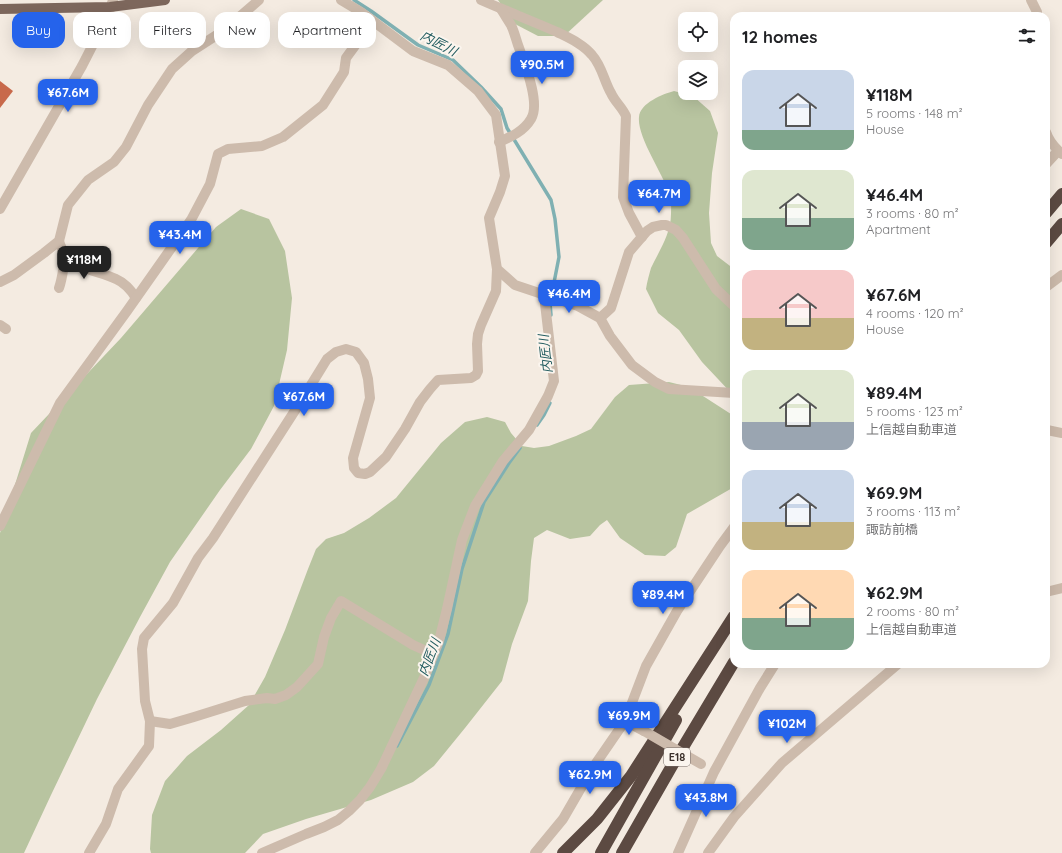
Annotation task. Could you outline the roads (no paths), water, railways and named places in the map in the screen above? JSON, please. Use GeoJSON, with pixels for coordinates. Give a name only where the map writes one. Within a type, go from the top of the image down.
{"type":"FeatureCollection","features":[{"type":"Feature","properties":{"kind":"highway"},"geometry":{"type":"LineString","coordinates":[[1050,208],[1062,194]]}},
{"type":"Feature","properties":{"kind":"highway"},"geometry":{"type":"LineString","coordinates":[[1050,238],[1062,224]]}},
{"type":"Feature","properties":{"kind":"highway"},"geometry":{"type":"LineString","coordinates":[[563,853],[597,818],[631,776],[730,622]]}},
{"type":"Feature","properties":{"kind":"highway","name":"E18"},"geometry":{"type":"LineString","coordinates":[[601,853],[657,753],[730,632]]}},
{"type":"Feature","properties":{"kind":"highway","name":"E18"},"geometry":{"type":"LineString","coordinates":[[623,853],[730,668]]}},
{"type":"Feature","properties":{"kind":"main road"},"geometry":{"type":"LineString","coordinates":[[0,9],[165,0]]}},
{"type":"Feature","properties":{"kind":"street"},"geometry":{"type":"LineString","coordinates":[[0,282],[14,275],[44,254],[59,241],[68,205],[88,180],[114,162],[126,147],[148,105],[172,69],[192,51],[223,31],[259,0]]}},
{"type":"Feature","properties":{"kind":"street"},"geometry":{"type":"LineString","coordinates":[[341,0],[361,12]]}},
{"type":"Feature","properties":{"kind":"street"},"geometry":{"type":"LineString","coordinates":[[481,0],[579,43],[592,55],[602,71],[615,102],[623,110],[626,116],[623,197],[629,214],[642,237]]}},
{"type":"Feature","properties":{"kind":"street"},"geometry":{"type":"LineString","coordinates":[[1031,0],[1036,12]]}},
{"type":"Feature","properties":{"kind":"street"},"geometry":{"type":"LineString","coordinates":[[0,209],[82,66],[108,15],[111,4]]}},
{"type":"Feature","properties":{"kind":"street"},"geometry":{"type":"LineString","coordinates":[[499,142],[514,135],[524,128],[532,119],[534,104],[530,81],[511,25],[501,9]]}},
{"type":"Feature","properties":{"kind":"street"},"geometry":{"type":"LineString","coordinates":[[89,853],[106,824],[118,789],[149,746],[150,721],[145,701],[142,649],[144,638],[173,603],[198,558],[213,538],[327,359],[336,352],[346,348],[356,352],[364,363],[368,379],[370,398],[353,458],[354,468],[358,473],[365,474],[370,472],[386,457],[405,429],[420,402],[438,380],[471,378],[476,375],[478,371],[478,334],[496,290],[497,269],[489,218],[500,192],[504,176],[496,115],[478,91],[448,65],[413,51],[376,23]]}},
{"type":"Feature","properties":{"kind":"street"},"geometry":{"type":"LineString","coordinates":[[0,526],[60,403],[191,220],[210,184],[218,154],[228,148],[262,146],[283,137],[323,105],[344,72],[346,58],[353,48]]}},
{"type":"Feature","properties":{"kind":"street"},"geometry":{"type":"LineString","coordinates":[[1050,140],[1060,152],[1050,161]]}},
{"type":"Feature","properties":{"kind":"street"},"geometry":{"type":"LineString","coordinates":[[600,318],[611,308],[629,252],[649,229],[662,224],[676,230],[683,238],[716,289],[730,302]]}},
{"type":"Feature","properties":{"kind":"street"},"geometry":{"type":"LineString","coordinates":[[59,241],[64,253],[71,260],[86,268],[118,279],[136,298]]}},
{"type":"Feature","properties":{"kind":"street"},"geometry":{"type":"LineString","coordinates":[[59,288],[66,256]]}},
{"type":"Feature","properties":{"kind":"street"},"geometry":{"type":"LineString","coordinates":[[497,269],[515,285],[578,306],[600,318],[610,336],[632,364],[655,382],[669,389],[730,393]]}},
{"type":"Feature","properties":{"kind":"street"},"geometry":{"type":"LineString","coordinates":[[1050,284],[1062,275]]}},
{"type":"Feature","properties":{"kind":"street"},"geometry":{"type":"LineString","coordinates":[[262,853],[338,820],[360,800],[381,769],[439,641],[462,540],[475,506],[503,461],[529,430],[548,396],[554,380],[544,295]]}},
{"type":"Feature","properties":{"kind":"street"},"geometry":{"type":"LineString","coordinates":[[1050,430],[1062,432]]}},
{"type":"Feature","properties":{"kind":"street"},"geometry":{"type":"LineString","coordinates":[[535,853],[564,819],[592,769],[625,721],[646,666],[677,611],[730,532]]}},
{"type":"Feature","properties":{"kind":"street"},"geometry":{"type":"LineString","coordinates":[[1050,591],[1062,588]]}},
{"type":"Feature","properties":{"kind":"street"},"geometry":{"type":"LineString","coordinates":[[150,721],[170,724],[245,701],[275,698],[286,695],[297,687],[318,664],[324,637],[331,618],[341,601],[413,645],[434,654]]}},
{"type":"Feature","properties":{"kind":"street"},"geometry":{"type":"LineString","coordinates":[[678,853],[714,772],[772,668]]}},
{"type":"Feature","properties":{"kind":"street"},"geometry":{"type":"LineString","coordinates":[[708,853],[734,817],[782,763],[893,668]]}},
{"type":"Feature","properties":{"kind":"street"},"geometry":{"type":"LineString","coordinates":[[625,721],[714,772]]}},
{"type":"Feature","properties":{"kind":"waterway","name":"内匠川"},"geometry":{"type":"LineString","coordinates":[[354,0],[418,45],[453,60],[501,109],[507,128],[551,200],[555,219],[559,257],[550,303],[551,315]]}},
{"type":"Feature","properties":{"kind":"waterway","name":"内匠川"},"geometry":{"type":"LineString","coordinates":[[537,425],[550,403]]}},
{"type":"Feature","properties":{"kind":"waterway","name":"内匠川"},"geometry":{"type":"LineString","coordinates":[[397,746],[429,685],[448,634],[462,569],[484,502],[520,448]]}}]}
